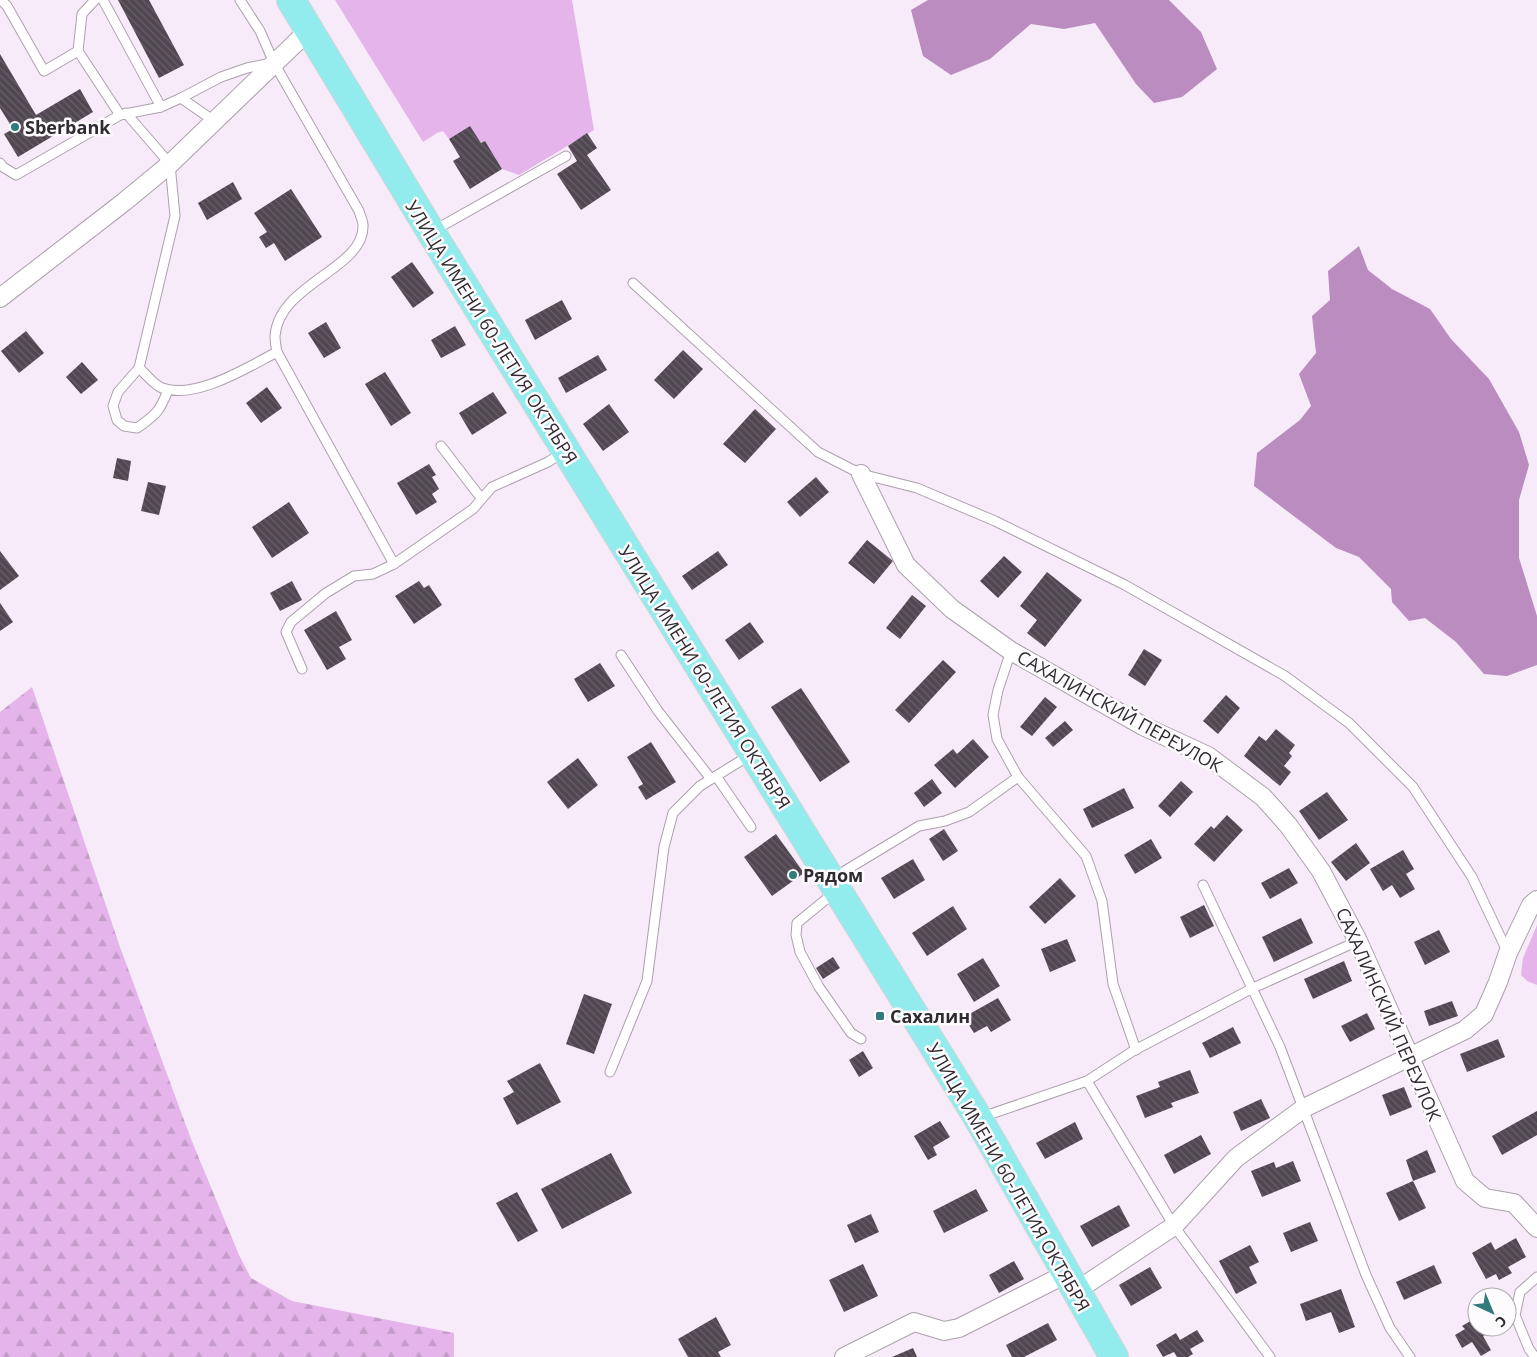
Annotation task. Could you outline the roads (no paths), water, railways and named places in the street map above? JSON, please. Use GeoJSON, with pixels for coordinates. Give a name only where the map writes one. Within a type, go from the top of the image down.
{"type":"FeatureCollection","features":[{"type":"Feature","properties":{"kind":"main road","name":"УЛИЦА ИМЕНИ 60-ЛЕТИЯ ОКТЯБРЯ"},"geometry":{"type":"LineString","coordinates":[[291,0],[431,232],[978,1118],[1114,1357]]}},
{"type":"Feature","properties":{"kind":"street"},"geometry":{"type":"LineString","coordinates":[[0,298],[170,164],[309,30]]}},
{"type":"Feature","properties":{"kind":"street","name":"САХАЛИНСКИЙ ПЕРЕУЛОК"},"geometry":{"type":"LineString","coordinates":[[861,474],[906,565],[952,609],[1011,651],[1143,726],[1208,756],[1263,797],[1288,825],[1322,871],[1358,941],[1464,1181],[1485,1198],[1514,1203],[1537,1228]]}},
{"type":"Feature","properties":{"kind":"street"},"geometry":{"type":"LineString","coordinates":[[844,1357],[914,1322],[944,1331],[959,1328],[1071,1282],[1174,1226],[1236,1158],[1304,1108],[1464,1030],[1484,1014],[1508,953],[1531,905],[1537,900]]}},
{"type":"Feature","properties":{"kind":"lane"},"geometry":{"type":"LineString","coordinates":[[0,0],[8,6],[44,71],[78,51]]}},
{"type":"Feature","properties":{"kind":"lane"},"geometry":{"type":"LineString","coordinates":[[95,0],[82,14],[78,51],[123,114],[170,164],[175,216],[139,368],[118,392],[113,406],[117,420],[124,426],[138,428],[161,408],[168,390]]}},
{"type":"Feature","properties":{"kind":"lane"},"geometry":{"type":"LineString","coordinates":[[103,0],[161,108]]}},
{"type":"Feature","properties":{"kind":"lane"},"geometry":{"type":"LineString","coordinates":[[240,0],[260,31],[274,63],[359,211],[363,224],[359,242],[352,253],[292,299],[281,315],[275,336],[277,352],[394,564]]}},
{"type":"Feature","properties":{"kind":"lane"},"geometry":{"type":"LineString","coordinates":[[0,163],[16,175],[123,114],[161,108],[221,77],[247,68],[274,63]]}},
{"type":"Feature","properties":{"kind":"lane"},"geometry":{"type":"LineString","coordinates":[[182,98],[214,121]]}},
{"type":"Feature","properties":{"kind":"lane"},"geometry":{"type":"LineString","coordinates":[[431,232],[566,156]]}},
{"type":"Feature","properties":{"kind":"lane"},"geometry":{"type":"LineString","coordinates":[[633,283],[818,452],[861,474],[917,488],[995,521],[1125,585],[1285,676],[1349,723],[1413,787],[1472,877],[1508,953]]}},
{"type":"Feature","properties":{"kind":"lane"},"geometry":{"type":"LineString","coordinates":[[139,368],[160,387],[168,390],[192,388],[227,379],[277,352]]}},
{"type":"Feature","properties":{"kind":"lane"},"geometry":{"type":"LineString","coordinates":[[440,446],[481,498]]}},
{"type":"Feature","properties":{"kind":"lane"},"geometry":{"type":"LineString","coordinates":[[302,669],[286,632],[291,622],[326,593],[354,576],[373,574],[394,564],[473,509],[492,487],[548,462],[565,450]]}},
{"type":"Feature","properties":{"kind":"lane"},"geometry":{"type":"LineString","coordinates":[[1011,651],[998,690],[993,715],[996,738],[1018,777],[1086,856],[1102,902],[1113,984],[1136,1050]]}},
{"type":"Feature","properties":{"kind":"lane"},"geometry":{"type":"LineString","coordinates":[[621,655],[658,711],[751,827]]}},
{"type":"Feature","properties":{"kind":"lane"},"geometry":{"type":"LineString","coordinates":[[610,1072],[647,981],[664,847],[674,813],[691,793],[752,753]]}},
{"type":"Feature","properties":{"kind":"lane"},"geometry":{"type":"LineString","coordinates":[[861,1039],[851,1033],[819,987],[800,952],[796,936],[797,923],[834,885],[919,826],[945,821],[969,812],[1018,777]]}},
{"type":"Feature","properties":{"kind":"lane"},"geometry":{"type":"LineString","coordinates":[[1203,884],[1280,1047],[1366,1275],[1390,1328],[1410,1357]]}},
{"type":"Feature","properties":{"kind":"lane"},"geometry":{"type":"LineString","coordinates":[[978,1118],[1087,1081],[1136,1050],[1253,988],[1358,941]]}},
{"type":"Feature","properties":{"kind":"lane"},"geometry":{"type":"LineString","coordinates":[[1087,1081],[1174,1226],[1270,1357]]}},
{"type":"Feature","properties":{"kind":"lane"},"geometry":{"type":"LineString","coordinates":[[1535,1357],[1529,1349],[1515,1315],[1520,1292],[1537,1277]]}},
{"type":"Feature","properties":{"kind":"place","name":"Sberbank"},"geometry":{"type":"Point","coordinates":[15,127]}},
{"type":"Feature","properties":{"kind":"place","name":"Рядом"},"geometry":{"type":"Point","coordinates":[793,875]}},
{"type":"Feature","properties":{"kind":"place","name":"Сахалин"},"geometry":{"type":"Point","coordinates":[880,1016]}}]}
